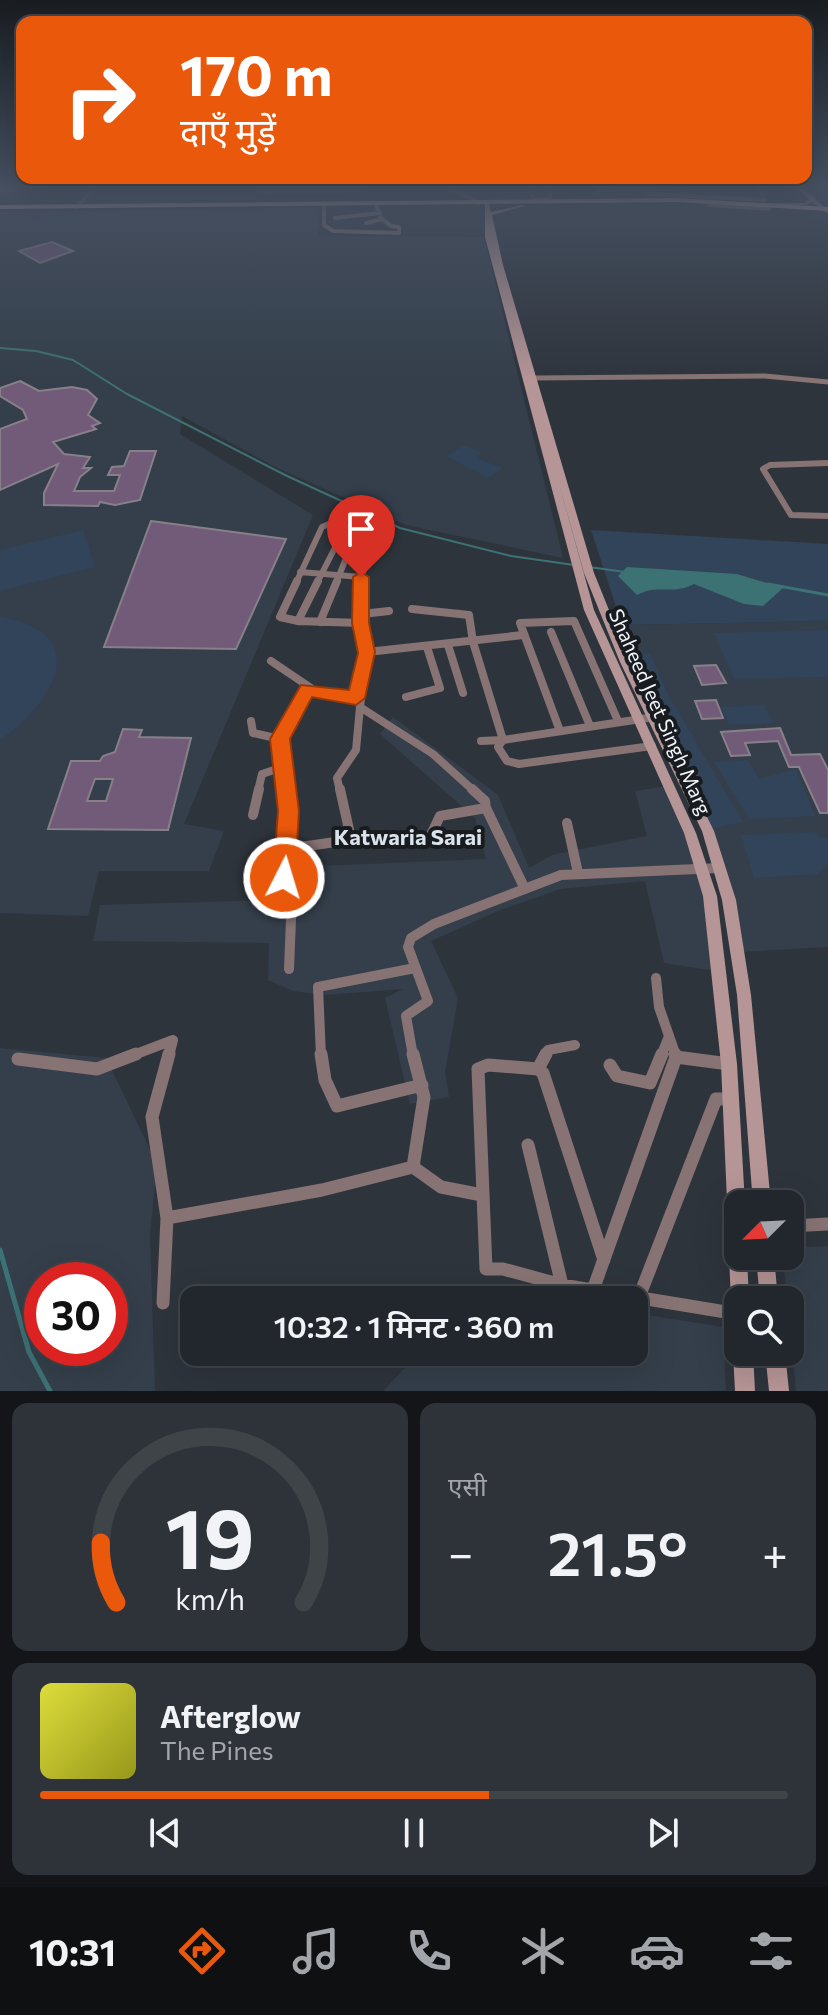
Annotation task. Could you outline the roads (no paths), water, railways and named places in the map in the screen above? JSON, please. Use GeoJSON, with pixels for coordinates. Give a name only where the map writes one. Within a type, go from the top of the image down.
{"type":"FeatureCollection","features":[{"type":"Feature","properties":{"kind":"main road","name":"Shaheed Jeet Singh Marg"},"geometry":{"type":"LineString","coordinates":[[497,251],[604,647],[652,746],[690,833],[702,869],[715,922],[729,1064],[736,1190]]}},
{"type":"Feature","properties":{"kind":"main road","name":"Shaheed Jeet Singh Marg"},"geometry":{"type":"LineString","coordinates":[[582,566],[708,831],[720,868],[739,952],[761,1190]]}},
{"type":"Feature","properties":{"kind":"main road"},"geometry":{"type":"LineString","coordinates":[[744,1366],[745,1391]]}},
{"type":"Feature","properties":{"kind":"main road"},"geometry":{"type":"LineString","coordinates":[[776,1366],[779,1391]]}},
{"type":"Feature","properties":{"kind":"street"},"geometry":{"type":"LineString","coordinates":[[530,378],[765,376],[828,382]]}},
{"type":"Feature","properties":{"kind":"street"},"geometry":{"type":"LineString","coordinates":[[828,463],[770,465],[763,469],[791,515],[828,516]]}},
{"type":"Feature","properties":{"kind":"street"},"geometry":{"type":"LineString","coordinates":[[298,621],[344,526],[324,525],[280,614],[282,618],[298,621],[361,623]]}},
{"type":"Feature","properties":{"kind":"street"},"geometry":{"type":"LineString","coordinates":[[320,622],[353,541]]}},
{"type":"Feature","properties":{"kind":"street"},"geometry":{"type":"LineString","coordinates":[[367,652],[363,648],[361,623],[361,577],[368,544]]}},
{"type":"Feature","properties":{"kind":"street"},"geometry":{"type":"LineString","coordinates":[[300,572],[361,577]]}},
{"type":"Feature","properties":{"kind":"street"},"geometry":{"type":"LineString","coordinates":[[412,609],[467,613],[471,618],[473,642],[503,740]]}},
{"type":"Feature","properties":{"kind":"street"},"geometry":{"type":"LineString","coordinates":[[362,614],[389,611]]}},
{"type":"Feature","properties":{"kind":"street"},"geometry":{"type":"LineString","coordinates":[[560,731],[520,623],[574,621],[618,721]]}},
{"type":"Feature","properties":{"kind":"street"},"geometry":{"type":"LineString","coordinates":[[551,632],[590,726]]}},
{"type":"Feature","properties":{"kind":"street"},"geometry":{"type":"LineString","coordinates":[[367,652],[523,635]]}},
{"type":"Feature","properties":{"kind":"street"},"geometry":{"type":"LineString","coordinates":[[448,645],[463,693]]}},
{"type":"Feature","properties":{"kind":"street"},"geometry":{"type":"LineString","coordinates":[[406,697],[440,688],[427,647]]}},
{"type":"Feature","properties":{"kind":"street"},"geometry":{"type":"LineString","coordinates":[[349,840],[337,778],[354,754],[358,702],[367,652]]}},
{"type":"Feature","properties":{"kind":"street"},"geometry":{"type":"LineString","coordinates":[[271,661],[311,688],[358,702],[433,754],[485,801],[525,889]]}},
{"type":"Feature","properties":{"kind":"street"},"geometry":{"type":"LineString","coordinates":[[289,969],[292,894],[282,866],[287,849],[288,793],[280,739],[306,690],[311,688]]}},
{"type":"Feature","properties":{"kind":"street"},"geometry":{"type":"LineString","coordinates":[[481,741],[654,717]]}},
{"type":"Feature","properties":{"kind":"street"},"geometry":{"type":"LineString","coordinates":[[251,721],[253,733],[280,739]]}},
{"type":"Feature","properties":{"kind":"street"},"geometry":{"type":"LineString","coordinates":[[503,740],[498,747],[507,761],[519,764],[652,746]]}},
{"type":"Feature","properties":{"kind":"street"},"geometry":{"type":"LineString","coordinates":[[253,815],[262,774],[283,767]]}},
{"type":"Feature","properties":{"kind":"street"},"geometry":{"type":"LineString","coordinates":[[287,849],[349,840],[358,845],[428,841],[440,816],[486,808]]}},
{"type":"Feature","properties":{"kind":"street"},"geometry":{"type":"LineString","coordinates":[[567,823],[578,873]]}},
{"type":"Feature","properties":{"kind":"street"},"geometry":{"type":"LineString","coordinates":[[413,1167],[424,1097],[405,1023],[406,1016],[428,1001],[408,947],[415,933],[561,875],[720,868]]}},
{"type":"Feature","properties":{"kind":"street"},"geometry":{"type":"LineString","coordinates":[[415,968],[318,987],[327,1091],[337,1106],[422,1085]]}},
{"type":"Feature","properties":{"kind":"street"},"geometry":{"type":"LineString","coordinates":[[594,1286],[676,1057],[656,978]]}},
{"type":"Feature","properties":{"kind":"street"},"geometry":{"type":"LineString","coordinates":[[610,1065],[617,1076],[650,1083],[669,1036]]}},
{"type":"Feature","properties":{"kind":"street"},"geometry":{"type":"LineString","coordinates":[[18,1059],[97,1069],[173,1040],[152,1117],[167,1218],[163,1303]]}},
{"type":"Feature","properties":{"kind":"street"},"geometry":{"type":"LineString","coordinates":[[538,1069],[548,1050],[575,1045]]}},
{"type":"Feature","properties":{"kind":"street"},"geometry":{"type":"LineString","coordinates":[[676,1057],[729,1064]]}},
{"type":"Feature","properties":{"kind":"street"},"geometry":{"type":"LineString","coordinates":[[538,1069],[488,1065],[478,1069],[486,1269],[503,1269],[568,1286]]}},
{"type":"Feature","properties":{"kind":"street"},"geometry":{"type":"LineString","coordinates":[[538,1069],[550,1087],[604,1260]]}},
{"type":"Feature","properties":{"kind":"street"},"geometry":{"type":"LineString","coordinates":[[643,1286],[716,1099],[731,1099]]}},
{"type":"Feature","properties":{"kind":"street"},"geometry":{"type":"LineString","coordinates":[[528,1145],[562,1285]]}},
{"type":"Feature","properties":{"kind":"street"},"geometry":{"type":"LineString","coordinates":[[167,1218],[228,1205],[324,1192],[413,1167]]}},
{"type":"Feature","properties":{"kind":"street"},"geometry":{"type":"LineString","coordinates":[[413,1167],[441,1187],[482,1195]]}},
{"type":"Feature","properties":{"kind":"street"},"geometry":{"type":"LineString","coordinates":[[804,1225],[828,1224]]}},
{"type":"Feature","properties":{"kind":"street"},"geometry":{"type":"LineString","coordinates":[[648,1299],[724,1312]]}},
{"type":"Feature","properties":{"kind":"waterway"},"geometry":{"type":"LineString","coordinates":[[0,348],[36,351],[73,360],[127,394],[285,475],[400,528],[511,556],[574,565]]}},
{"type":"Feature","properties":{"kind":"waterway"},"geometry":{"type":"LineString","coordinates":[[589,567],[625,572]]}},
{"type":"Feature","properties":{"kind":"waterway"},"geometry":{"type":"LineString","coordinates":[[768,584],[828,595]]}},
{"type":"Feature","properties":{"kind":"waterway"},"geometry":{"type":"LineString","coordinates":[[0,1250],[29,1352],[50,1391]]}},
{"type":"Feature","properties":{"kind":"district","name":"Katwaria Sarai"},"geometry":{"type":"Point","coordinates":[408,837]}}]}
